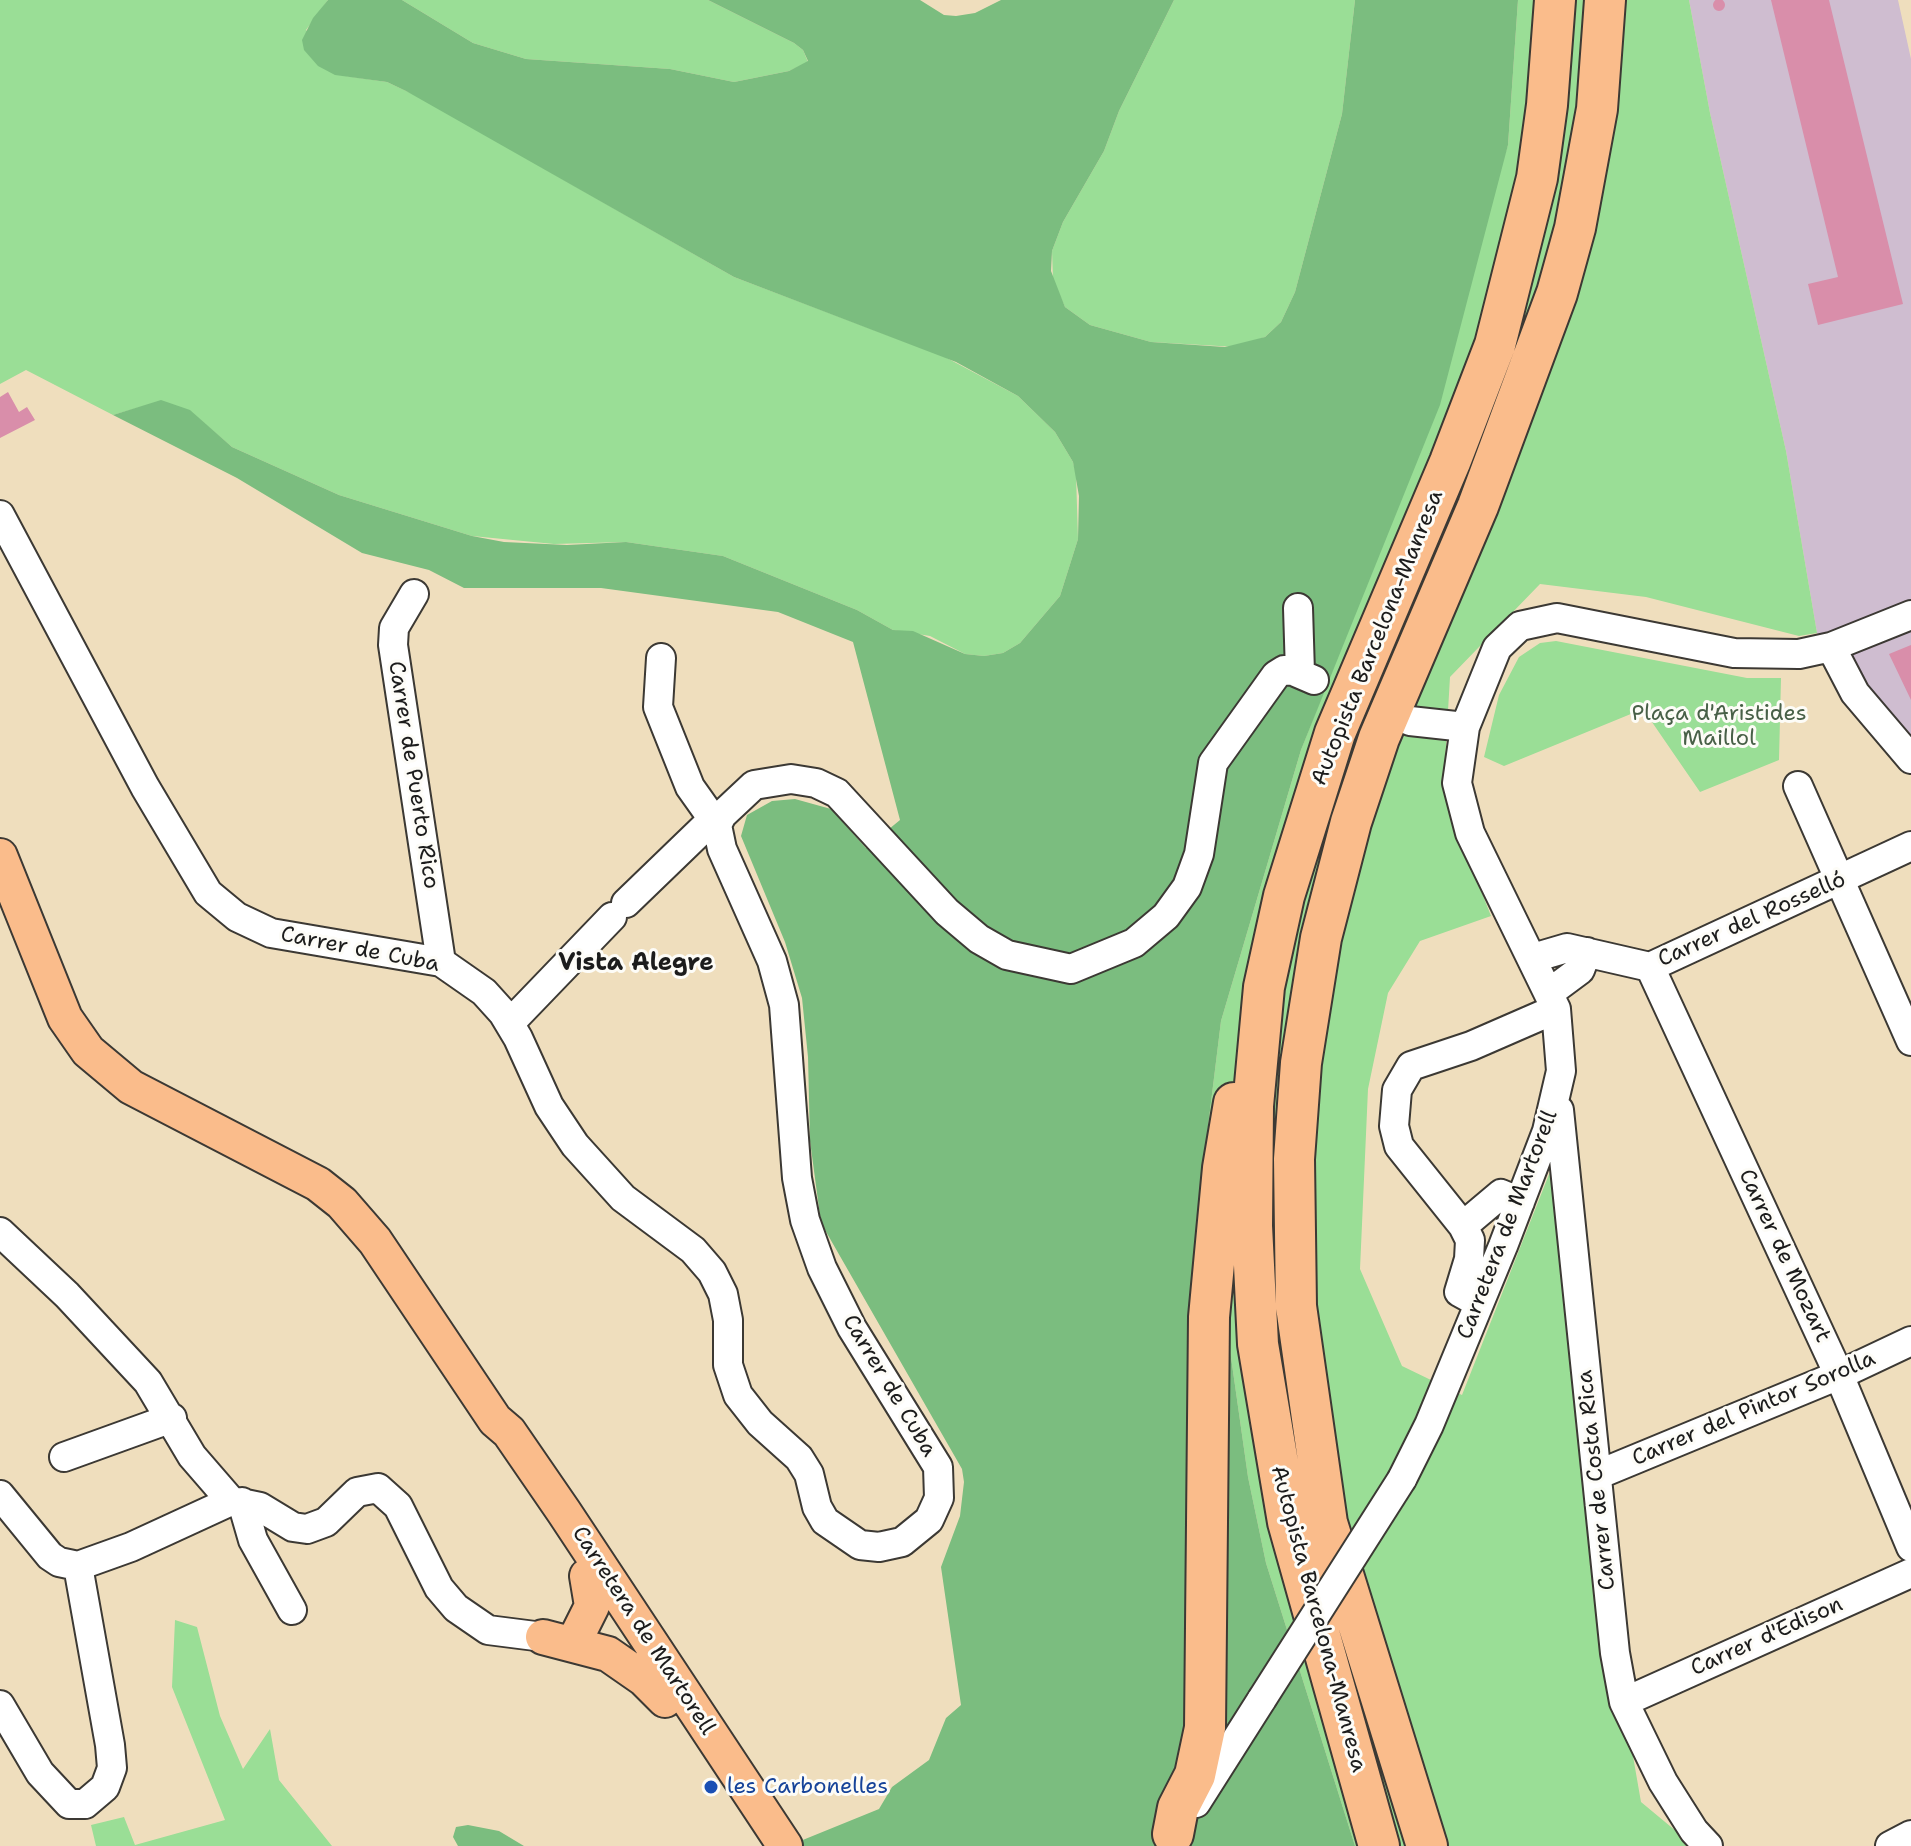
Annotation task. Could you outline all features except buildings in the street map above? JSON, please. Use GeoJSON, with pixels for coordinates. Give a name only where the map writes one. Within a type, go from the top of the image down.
{"type":"FeatureCollection","features":[{"type":"Feature","properties":{"kind":"highway","name":"Autopista Barcelona-Manresa"},"geometry":{"type":"LineString","coordinates":[[1379,1846],[1288,1522],[1258,1344],[1252,1226],[1253,1106],[1264,987],[1284,896],[1335,733],[1450,462],[1495,345],[1537,178],[1547,105],[1555,0]]}},
{"type":"Feature","properties":{"kind":"highway","name":"Autopista Barcelona-Manresa"},"geometry":{"type":"LineString","coordinates":[[1427,1846],[1327,1523],[1296,1306],[1294,1159],[1301,1063],[1321,938],[1351,822],[1379,738],[1478,506],[1550,316],[1575,228],[1597,109],[1605,0]]}},
{"type":"Feature","properties":{"kind":"highway"},"geometry":{"type":"LineString","coordinates":[[1167,1840],[1178,1808],[1195,1775],[1205,1728],[1209,1317],[1223,1168],[1240,1065],[1264,987]]}},
{"type":"Feature","properties":{"kind":"main road","name":"Carretera de Martorell"},"geometry":{"type":"LineString","coordinates":[[0,856],[65,1018],[88,1051],[131,1087],[318,1184],[342,1203],[375,1241],[495,1420],[509,1432],[785,1846]]}},
{"type":"Feature","properties":{"kind":"main road","name":"Carretera de Martorell"},"geometry":{"type":"LineString","coordinates":[[495,1420],[498,1436],[665,1700],[707,1757],[762,1846]]}},
{"type":"Feature","properties":{"kind":"main road"},"geometry":{"type":"LineString","coordinates":[[578,1634],[592,1606],[587,1576]]}},
{"type":"Feature","properties":{"kind":"main road"},"geometry":{"type":"LineString","coordinates":[[543,1637],[578,1634],[617,1622],[638,1633],[657,1651]]}},
{"type":"Feature","properties":{"kind":"main road"},"geometry":{"type":"LineString","coordinates":[[543,1637],[608,1654],[644,1679],[665,1700]]}},
{"type":"Feature","properties":{"kind":"street","name":"Carrer de Cuba"},"geometry":{"type":"LineString","coordinates":[[0,515],[145,787],[208,893],[237,917],[271,933],[441,962],[484,992],[510,1023],[549,1106],[575,1145],[623,1198],[693,1250],[712,1272],[723,1294],[728,1320],[728,1365],[738,1395],[760,1423],[799,1458],[809,1474],[817,1507],[825,1521],[860,1545],[879,1547],[902,1542],[929,1520],[939,1498],[938,1467],[852,1328],[822,1268],[805,1220],[797,1178],[784,1005],[772,961],[722,849],[714,822],[690,787],[658,707],[661,658]]}},
{"type":"Feature","properties":{"kind":"street","name":"Carrer de Puerto Rico"},"geometry":{"type":"LineString","coordinates":[[414,594],[394,628],[393,645],[441,962]]}},
{"type":"Feature","properties":{"kind":"street"},"geometry":{"type":"LineString","coordinates":[[510,1023],[619,910],[754,785],[791,779],[816,783],[837,793],[947,912],[979,939],[1007,955],[1071,969],[1134,943],[1166,916],[1187,887],[1199,854],[1213,763],[1276,675],[1284,670],[1307,677],[1298,608]]}},
{"type":"Feature","properties":{"kind":"street","name":"Carretera de Martorell"},"geometry":{"type":"LineString","coordinates":[[1167,1840],[1262,1699],[1402,1479],[1429,1425],[1547,1131],[1561,1058],[1553,1001],[1463,813],[1456,768],[1465,727],[1497,648],[1512,631],[1530,622],[1567,618],[1734,653],[1780,655],[1831,647],[1911,615]]}},
{"type":"Feature","properties":{"kind":"street"},"geometry":{"type":"LineString","coordinates":[[1831,647],[1855,693],[1911,759]]}},
{"type":"Feature","properties":{"kind":"street"},"geometry":{"type":"LineString","coordinates":[[1410,721],[1465,727]]}},
{"type":"Feature","properties":{"kind":"street"},"geometry":{"type":"LineString","coordinates":[[1798,786],[1911,1041]]}},
{"type":"Feature","properties":{"kind":"street","name":"Carrer del Rosselló"},"geometry":{"type":"LineString","coordinates":[[1533,958],[1567,948],[1650,967],[1911,846]]}},
{"type":"Feature","properties":{"kind":"street"},"geometry":{"type":"LineString","coordinates":[[1479,1303],[1459,1292],[1469,1259],[1470,1240],[1463,1226],[1399,1146],[1394,1126],[1397,1090],[1411,1066],[1471,1046],[1553,1001],[1580,970],[1587,952]]}},
{"type":"Feature","properties":{"kind":"street","name":"Carrer de Mozart"},"geometry":{"type":"LineString","coordinates":[[1650,967],[1839,1375],[1911,1547]]}},
{"type":"Feature","properties":{"kind":"street","name":"Carrer de Costa Rica"},"geometry":{"type":"LineString","coordinates":[[1557,1091],[1615,1653],[1624,1702],[1663,1782],[1694,1831],[1708,1846]]}},
{"type":"Feature","properties":{"kind":"street"},"geometry":{"type":"LineString","coordinates":[[1463,1226],[1501,1194],[1520,1202]]}},
{"type":"Feature","properties":{"kind":"street"},"geometry":{"type":"LineString","coordinates":[[0,1232],[67,1295],[138,1370],[172,1418],[192,1456],[237,1501],[253,1540],[292,1610]]}},
{"type":"Feature","properties":{"kind":"street","name":"Carrer del Pintor Sorolla"},"geometry":{"type":"LineString","coordinates":[[1597,1475],[1839,1375],[1911,1341]]}},
{"type":"Feature","properties":{"kind":"street"},"geometry":{"type":"LineString","coordinates":[[64,1457],[172,1418]]}},
{"type":"Feature","properties":{"kind":"street"},"geometry":{"type":"LineString","coordinates":[[0,1495],[50,1556],[59,1562],[78,1566],[121,1552],[237,1501],[260,1507],[293,1527],[307,1529],[326,1522],[357,1492],[378,1488],[398,1506],[439,1588],[456,1608],[488,1630],[543,1637]]}},
{"type":"Feature","properties":{"kind":"street"},"geometry":{"type":"LineString","coordinates":[[0,1705],[40,1773],[69,1804],[77,1807],[85,1804],[105,1787],[112,1768],[110,1745],[78,1566]]}},
{"type":"Feature","properties":{"kind":"street","name":"Carrer d'Edison"},"geometry":{"type":"LineString","coordinates":[[1624,1702],[1911,1573]]}},
{"type":"Feature","properties":{"kind":"street"},"geometry":{"type":"LineString","coordinates":[[1890,1846],[1911,1835]]}},
{"type":"Feature","properties":{"kind":"shaded area"},"geometry":{"type":"Polygon","coordinates":[[[1689,0],[1898,0],[1911,59],[1911,748],[1817,633],[1786,451],[1710,113],[1689,0]]]}},
{"type":"Feature","properties":{"kind":"green space"},"geometry":{"type":"Polygon","coordinates":[[[0,0],[328,0],[306,30],[346,76],[387,82],[417,96],[734,277],[945,357],[1018,396],[1055,432],[1073,462],[1076,474],[1078,539],[1060,596],[1020,643],[1003,653],[984,656],[965,654],[930,636],[893,630],[857,610],[723,556],[626,542],[554,544],[472,536],[339,495],[232,447],[190,411],[161,401],[113,415],[26,370],[0,384],[0,0]]]}},
{"type":"Feature","properties":{"kind":"green space"},"geometry":{"type":"Polygon","coordinates":[[[328,0],[402,0],[473,43],[526,59],[670,69],[734,82],[789,71],[808,61],[803,50],[794,43],[708,0],[920,0],[944,15],[956,16],[975,13],[1001,0],[1174,0],[1119,111],[1104,151],[1063,222],[1052,251],[1051,271],[1065,307],[1090,325],[1151,342],[1225,347],[1265,337],[1281,322],[1295,292],[1342,114],[1355,0],[1518,0],[1508,145],[1440,405],[1301,750],[1221,1021],[1196,1224],[1226,1322],[1248,1477],[1266,1563],[1355,1846],[788,1846],[879,1809],[892,1787],[929,1760],[946,1718],[961,1705],[941,1567],[960,1516],[964,1482],[962,1469],[821,1223],[810,1141],[808,1057],[802,998],[785,942],[741,836],[747,815],[772,801],[795,799],[831,809],[866,848],[900,820],[853,642],[778,612],[601,588],[464,588],[429,570],[362,553],[237,478],[113,415],[161,400],[190,410],[232,447],[339,495],[472,536],[504,542],[567,545],[626,542],[723,556],[857,610],[893,630],[913,631],[965,654],[984,656],[1003,653],[1020,643],[1060,596],[1078,539],[1079,496],[1073,462],[1055,432],[1018,396],[956,362],[734,277],[406,91],[387,82],[335,75],[318,66],[304,50],[302,40],[313,18],[328,0]]]}},
{"type":"Feature","properties":{"kind":"green space"},"geometry":{"type":"Polygon","coordinates":[[[402,0],[708,0],[794,43],[803,50],[808,62],[789,71],[734,82],[670,69],[526,59],[473,43],[402,0]]]}},
{"type":"Feature","properties":{"kind":"green space"},"geometry":{"type":"Polygon","coordinates":[[[1174,0],[1355,0],[1342,114],[1295,292],[1281,322],[1265,337],[1236,347],[1151,342],[1090,325],[1065,307],[1053,280],[1052,251],[1063,222],[1104,151],[1119,111],[1174,0]]]}},
{"type":"Feature","properties":{"kind":"green space"},"geometry":{"type":"Polygon","coordinates":[[[1518,0],[1689,0],[1710,113],[1786,451],[1817,633],[1799,636],[1646,597],[1540,584],[1450,677],[1444,779],[1452,817],[1491,916],[1420,941],[1388,993],[1368,1089],[1360,1269],[1402,1366],[1462,1395],[1557,1154],[1576,1430],[1641,1802],[1694,1846],[1355,1846],[1266,1563],[1248,1477],[1226,1322],[1196,1224],[1221,1021],[1301,750],[1352,619],[1508,145],[1518,0]]]}},
{"type":"Feature","properties":{"kind":"green space","name":"Plaça d'Aristides Maillol"},"geometry":{"type":"Polygon","coordinates":[[[1556,641],[1747,678],[1781,678],[1779,760],[1700,792],[1643,709],[1504,766],[1484,757],[1499,695],[1519,657],[1540,643],[1556,641]]]}},
{"type":"Feature","properties":{"kind":"green space"},"geometry":{"type":"Polygon","coordinates":[[[175,1620],[197,1627],[220,1716],[243,1769],[270,1729],[279,1780],[332,1846],[96,1846],[91,1825],[124,1817],[135,1845],[225,1820],[172,1687],[175,1620]]]}},
{"type":"Feature","properties":{"kind":"green space"},"geometry":{"type":"Polygon","coordinates":[[[468,1825],[499,1831],[524,1846],[458,1846],[453,1837],[456,1827],[468,1825]]]}},
{"type":"Feature","properties":{"kind":"place","name":"les Carbonelles"},"geometry":{"type":"Point","coordinates":[711,1787]}},
{"type":"Feature","properties":{"kind":"district","name":"Vista Alegre"},"geometry":{"type":"Point","coordinates":[636,964]}}]}
